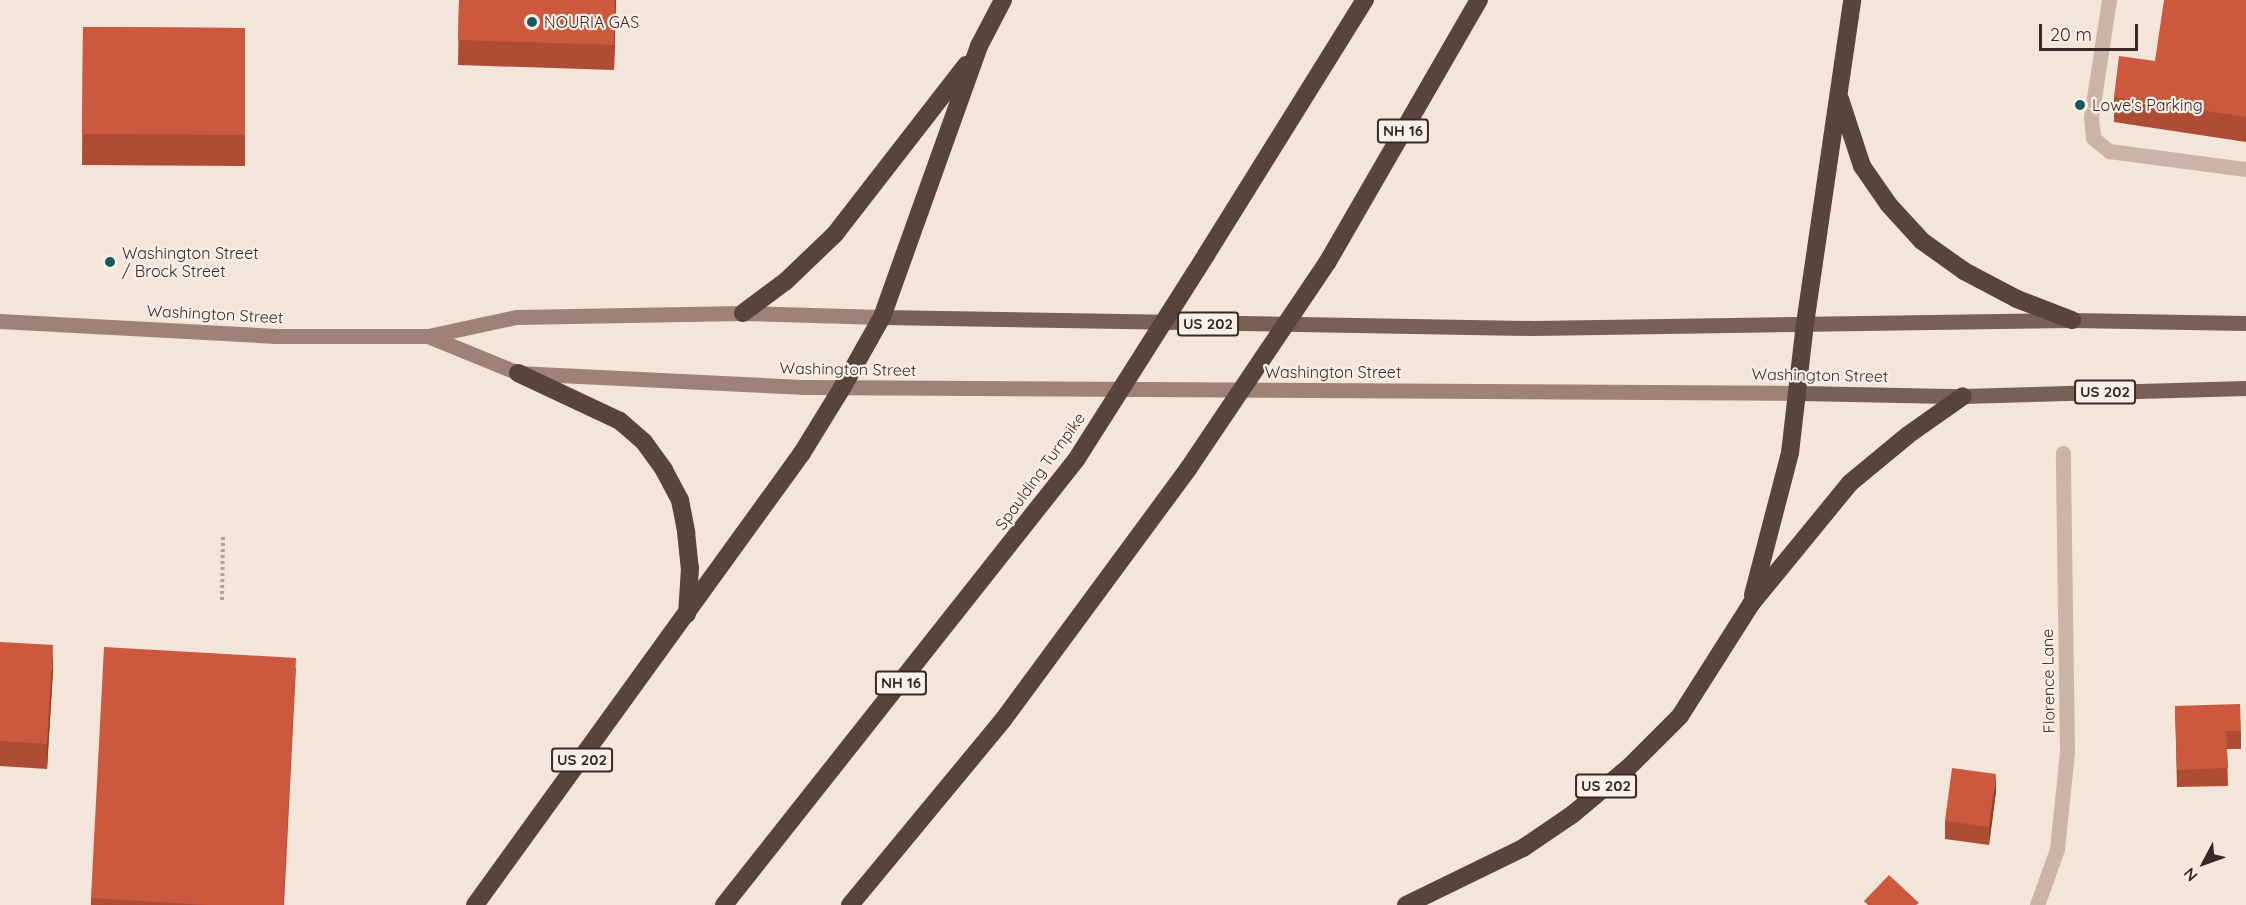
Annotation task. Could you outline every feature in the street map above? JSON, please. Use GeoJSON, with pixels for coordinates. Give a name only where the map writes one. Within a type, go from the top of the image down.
{"type":"FeatureCollection","features":[{"type":"Feature","properties":{"kind":"highway"},"geometry":{"type":"LineString","coordinates":[[882,317],[979,46],[1003,0]]}},
{"type":"Feature","properties":{"kind":"highway","name":"Spaulding Turnpike"},"geometry":{"type":"LineString","coordinates":[[724,905],[1076,460],[1365,0]]}},
{"type":"Feature","properties":{"kind":"highway","name":"NH 16"},"geometry":{"type":"LineString","coordinates":[[850,905],[1003,720],[1188,469],[1327,262],[1479,0]]}},
{"type":"Feature","properties":{"kind":"highway"},"geometry":{"type":"LineString","coordinates":[[1751,604],[1790,453],[1800,393],[1805,324],[1852,0]]}},
{"type":"Feature","properties":{"kind":"highway"},"geometry":{"type":"LineString","coordinates":[[742,313],[786,281],[835,234],[979,46]]}},
{"type":"Feature","properties":{"kind":"highway"},"geometry":{"type":"LineString","coordinates":[[1838,95],[1862,166],[1889,205],[1922,241],[2008,294],[2072,320]]}},
{"type":"Feature","properties":{"kind":"highway","name":"US 202"},"geometry":{"type":"LineString","coordinates":[[475,905],[802,453],[882,317]]}},
{"type":"Feature","properties":{"kind":"highway"},"geometry":{"type":"LineString","coordinates":[[518,373],[620,421],[644,442],[664,470],[680,500],[686,532],[690,568],[687,614]]}},
{"type":"Feature","properties":{"kind":"highway","name":"US 202"},"geometry":{"type":"LineString","coordinates":[[1406,905],[1523,848],[1573,814],[1629,767],[1680,716],[1751,604],[1850,483],[1908,435],[1963,396]]}},
{"type":"Feature","properties":{"kind":"main road","name":"Washington Street"},"geometry":{"type":"LineString","coordinates":[[0,321],[276,336],[428,336],[516,317],[742,313],[1371,327],[2072,320],[2246,323]]}},
{"type":"Feature","properties":{"kind":"main road","name":"Washington Street"},"geometry":{"type":"LineString","coordinates":[[428,336],[518,373],[842,388],[1800,393],[1963,396],[2246,388]]}},
{"type":"Feature","properties":{"kind":"street"},"geometry":{"type":"LineString","coordinates":[[2109,0],[2091,118],[2093,138],[2109,151],[2246,169]]}},
{"type":"Feature","properties":{"kind":"street","name":"Florence Lane"},"geometry":{"type":"LineString","coordinates":[[2037,905],[2057,849],[2067,752],[2063,453]]}},
{"type":"Feature","properties":{"kind":"path"},"geometry":{"type":"LineString","coordinates":[[222,600],[223,534]]}},
{"type":"Feature","properties":{"kind":"building"},"geometry":{"type":"Polygon","coordinates":[[[459,0],[615,0],[614,45],[458,40],[459,0]]]}},
{"type":"Feature","properties":{"kind":"building"},"geometry":{"type":"Polygon","coordinates":[[[2164,0],[2246,0],[2246,117],[2114,97],[2119,56],[2155,61],[2164,0]]]}},
{"type":"Feature","properties":{"kind":"building"},"geometry":{"type":"Polygon","coordinates":[[[83,27],[245,28],[245,135],[82,134],[83,27]]]}},
{"type":"Feature","properties":{"kind":"building"},"geometry":{"type":"Polygon","coordinates":[[[0,642],[53,645],[47,744],[0,741],[0,642]]]}},
{"type":"Feature","properties":{"kind":"building"},"geometry":{"type":"Polygon","coordinates":[[[104,647],[296,658],[283,905],[207,905],[91,898],[104,647]]]}},
{"type":"Feature","properties":{"kind":"building"},"geometry":{"type":"Polygon","coordinates":[[[2240,704],[2241,731],[2226,731],[2228,768],[2177,770],[2175,706],[2240,704]]]}},
{"type":"Feature","properties":{"kind":"building"},"geometry":{"type":"Polygon","coordinates":[[[1952,768],[1996,774],[1989,827],[1945,821],[1952,768]]]}},
{"type":"Feature","properties":{"kind":"building"},"geometry":{"type":"Polygon","coordinates":[[[1889,875],[1919,903],[1916,905],[1868,905],[1864,901],[1889,875]]]}},
{"type":"Feature","properties":{"kind":"place","name":"NOURIA GAS"},"geometry":{"type":"Point","coordinates":[532,22]}},
{"type":"Feature","properties":{"kind":"place","name":"Lowe's Parking"},"geometry":{"type":"Point","coordinates":[2080,105]}},
{"type":"Feature","properties":{"kind":"place","name":"Washington Street / Brock Street"},"geometry":{"type":"Point","coordinates":[110,262]}}]}
